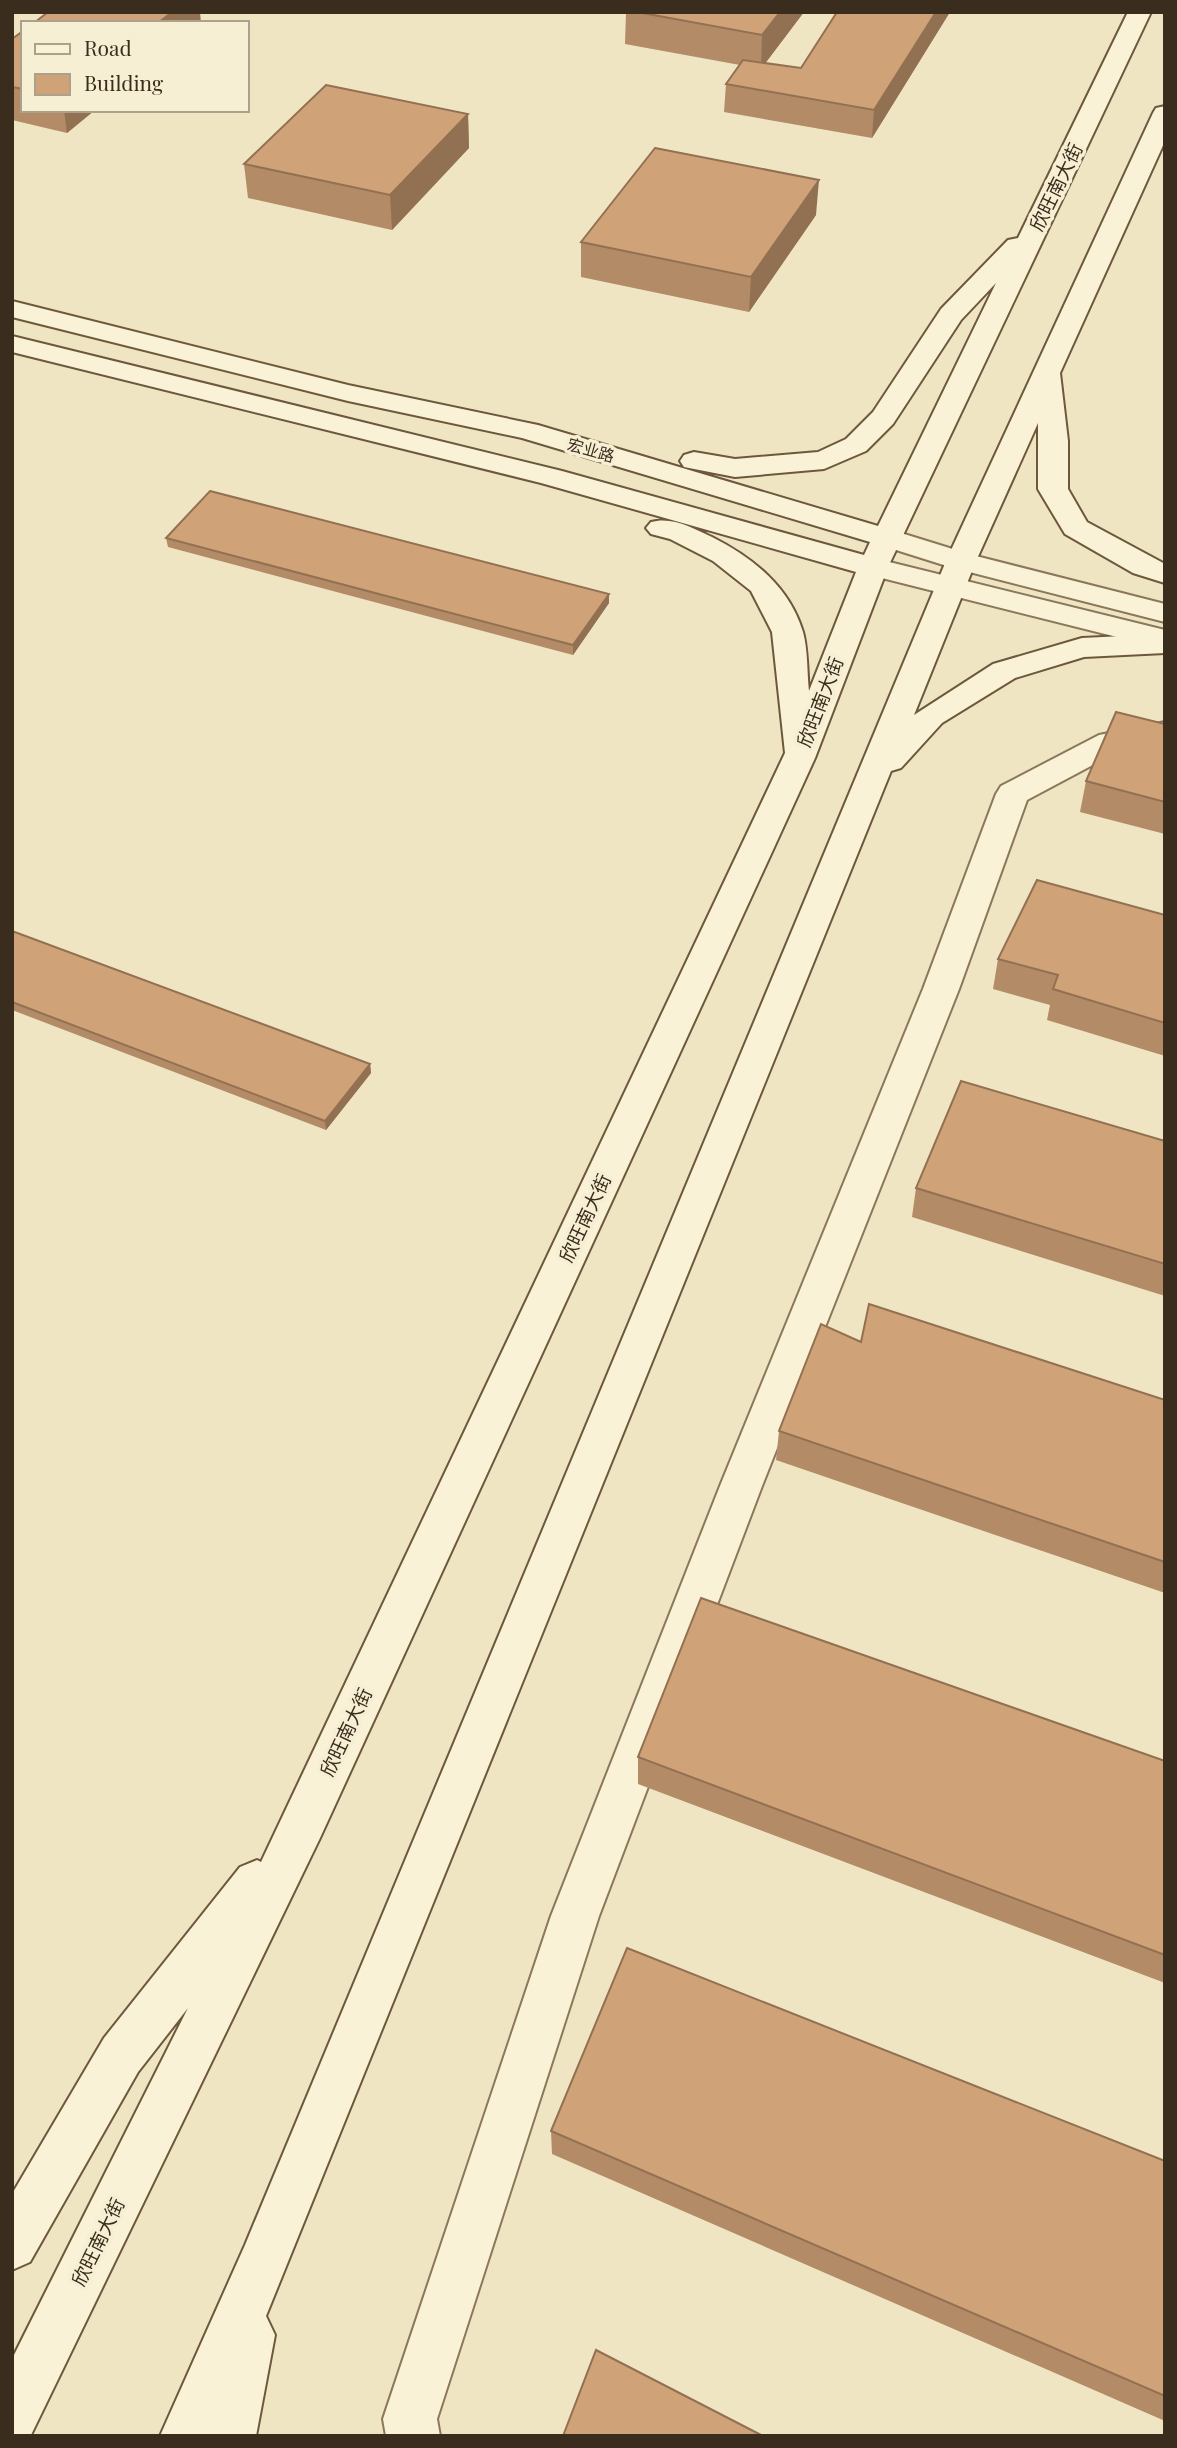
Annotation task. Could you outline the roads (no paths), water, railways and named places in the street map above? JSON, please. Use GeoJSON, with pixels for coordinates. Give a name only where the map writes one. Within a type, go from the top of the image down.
{"type":"FeatureCollection","features":[{"type":"Feature","properties":{"kind":"street","name":"欣旺南大街"},"geometry":{"type":"LineString","coordinates":[[12,2416],[304,1823],[799,758],[880,552],[1140,12]]}},
{"type":"Feature","properties":{"kind":"street"},"geometry":{"type":"LineString","coordinates":[[187,2436],[263,2263],[956,574],[1165,113]]}},
{"type":"Feature","properties":{"kind":"street"},"geometry":{"type":"LineString","coordinates":[[528,431],[735,468],[824,460],[856,445],[883,418],[951,315],[1040,222]]}},
{"type":"Feature","properties":{"kind":"street","name":"宏业路"},"geometry":{"type":"LineString","coordinates":[[12,309],[348,393],[528,431],[880,552],[1165,642]]}},
{"type":"Feature","properties":{"kind":"street","name":"宏业路"},"geometry":{"type":"LineString","coordinates":[[12,344],[422,443],[771,536],[880,552]]}},
{"type":"Feature","properties":{"kind":"street"},"geometry":{"type":"LineString","coordinates":[[1047,372],[1054,441],[1053,489],[1075,528],[1144,568],[1165,573]]}},
{"type":"Feature","properties":{"kind":"street"},"geometry":{"type":"LineString","coordinates":[[422,443],[513,487],[681,533],[724,555],[764,586],[787,632],[799,758]]}},
{"type":"Feature","properties":{"kind":"street","name":"宏业路"},"geometry":{"type":"LineString","coordinates":[[956,574],[1165,613]]}},
{"type":"Feature","properties":{"kind":"street"},"geometry":{"type":"LineString","coordinates":[[874,778],[931,716],[1004,671],[1082,648],[1165,642]]}},
{"type":"Feature","properties":{"kind":"street"},"geometry":{"type":"LineString","coordinates":[[413,2436],[410,2420],[575,1916],[741,1486],[941,989],[1013,794],[1110,743],[1165,732]]}},
{"type":"Feature","properties":{"kind":"street"},"geometry":{"type":"LineString","coordinates":[[12,2244],[121,2055],[304,1823]]}},
{"type":"Feature","properties":{"kind":"street"},"geometry":{"type":"LineString","coordinates":[[229,2436],[263,2263]]}}]}
